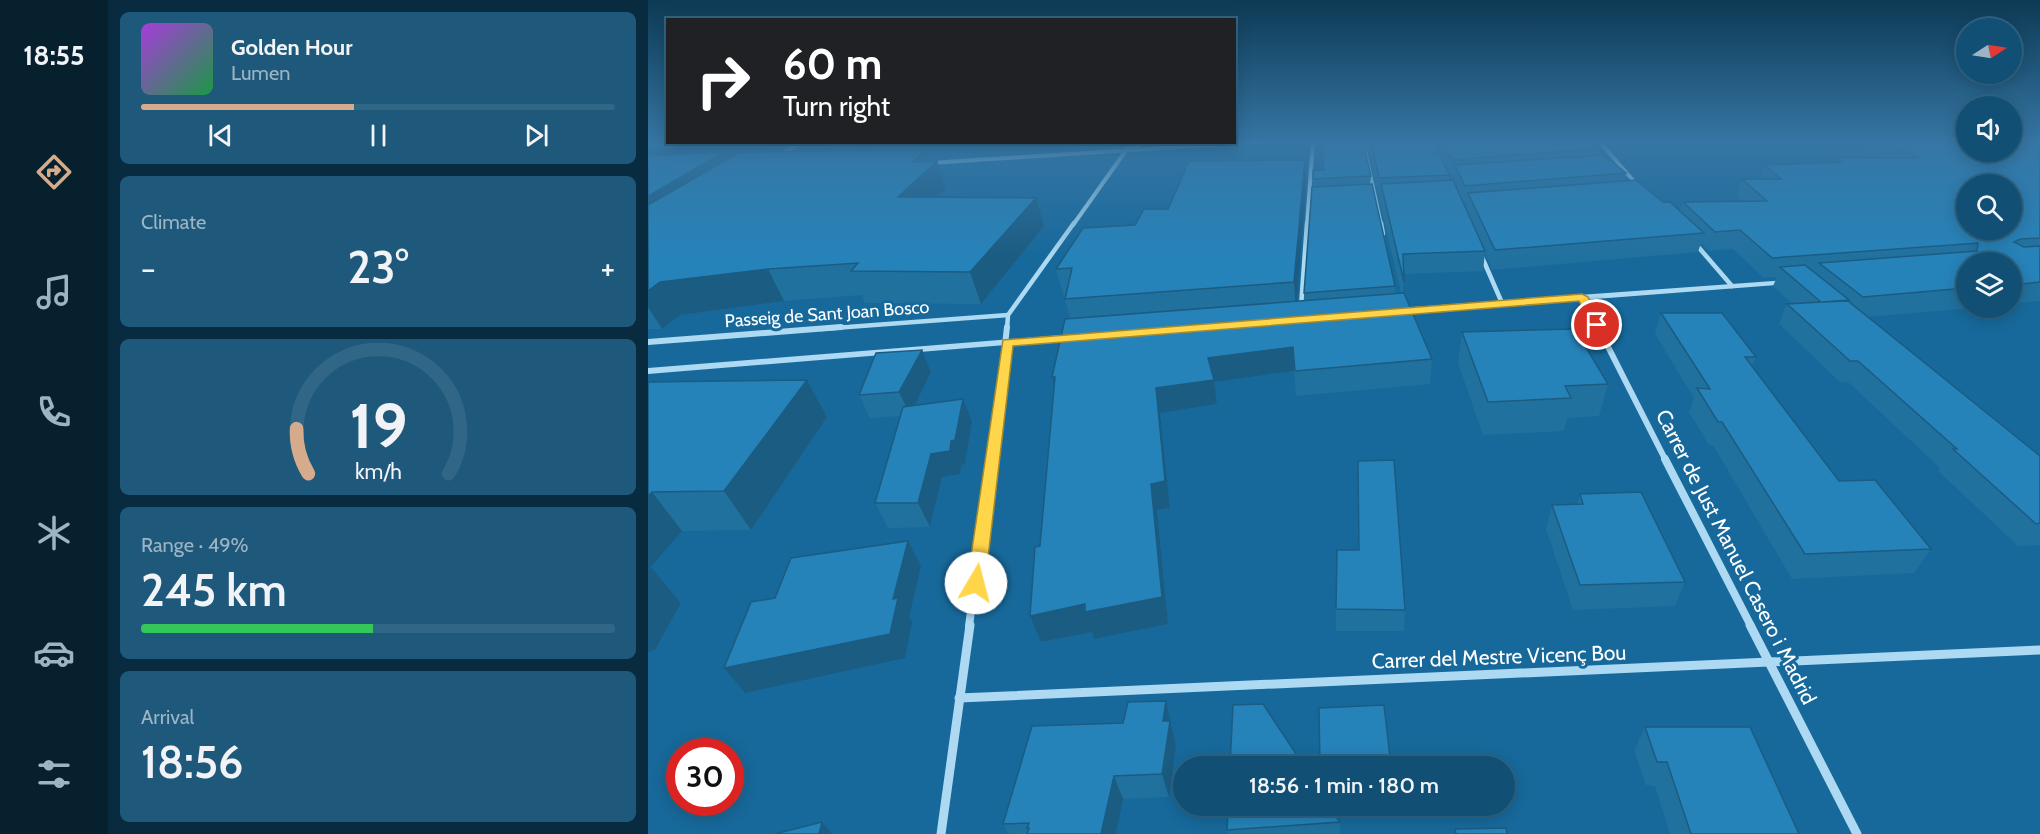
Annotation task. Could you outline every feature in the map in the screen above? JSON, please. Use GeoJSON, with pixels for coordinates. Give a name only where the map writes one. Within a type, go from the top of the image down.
{"type":"FeatureCollection","features":[{"type":"Feature","properties":{"kind":"street"},"geometry":{"type":"LineString","coordinates":[[941,834],[1007,342],[1008,315],[1105,180]]}},
{"type":"Feature","properties":{"kind":"street"},"geometry":{"type":"LineString","coordinates":[[1300,320],[1311,180]]}},
{"type":"Feature","properties":{"kind":"street"},"geometry":{"type":"LineString","coordinates":[[1372,180],[1384,237]]}},
{"type":"Feature","properties":{"kind":"street"},"geometry":{"type":"LineString","coordinates":[[1633,180],[1645,193]]}},
{"type":"Feature","properties":{"kind":"street"},"geometry":{"type":"LineString","coordinates":[[1364,198],[1376,197]]}},
{"type":"Feature","properties":{"kind":"street"},"geometry":{"type":"LineString","coordinates":[[1310,201],[1320,201]]}},
{"type":"Feature","properties":{"kind":"street"},"geometry":{"type":"LineString","coordinates":[[1688,237],[1732,286]]}},
{"type":"Feature","properties":{"kind":"street"},"geometry":{"type":"LineString","coordinates":[[1477,248],[1502,303]]}},
{"type":"Feature","properties":{"kind":"street"},"geometry":{"type":"LineString","coordinates":[[1398,299],[1395,311],[1801,281]]}},
{"type":"Feature","properties":{"kind":"street","name":"Carrer de Just Manuel Casero i Madrid"},"geometry":{"type":"LineString","coordinates":[[1582,297],[1857,834]]}},
{"type":"Feature","properties":{"kind":"street","name":"Passeig de Sant Joan Bosco"},"geometry":{"type":"LineString","coordinates":[[648,342],[1008,315]]}},
{"type":"Feature","properties":{"kind":"street"},"geometry":{"type":"LineString","coordinates":[[648,371],[1086,336]]}},
{"type":"Feature","properties":{"kind":"street","name":"Carrer del Mestre Vicenç Bou"},"geometry":{"type":"LineString","coordinates":[[959,698],[1770,664],[2040,650]]}},
{"type":"Feature","properties":{"kind":"building"},"geometry":{"type":"Polygon","coordinates":[[[648,180],[676,180],[648,196],[648,180]]]}},
{"type":"Feature","properties":{"kind":"building"},"geometry":{"type":"Polygon","coordinates":[[[692,180],[917,180],[898,197],[1036,198],[970,272],[851,271],[858,263],[768,269],[660,282],[648,291],[648,205],[692,180]]]}},
{"type":"Feature","properties":{"kind":"building"},"geometry":{"type":"Polygon","coordinates":[[[1181,180],[1303,180],[1294,282],[1065,299],[1072,268],[1056,269],[1083,228],[1135,225],[1144,209],[1168,209],[1181,180]]]}},
{"type":"Feature","properties":{"kind":"building"},"geometry":{"type":"Polygon","coordinates":[[[1453,180],[1485,251],[1403,254],[1404,282],[1381,184],[1453,180]]]}},
{"type":"Feature","properties":{"kind":"building"},"geometry":{"type":"Polygon","coordinates":[[[1462,180],[1540,180],[1465,186],[1462,180]]]}},
{"type":"Feature","properties":{"kind":"building"},"geometry":{"type":"Polygon","coordinates":[[[1636,180],[1663,202],[1670,202],[1704,233],[1495,250],[1468,193],[1636,180]]]}},
{"type":"Feature","properties":{"kind":"building"},"geometry":{"type":"Polygon","coordinates":[[[1743,180],[1956,180],[1956,240],[2018,240],[2014,242],[2024,247],[2040,246],[2040,282],[2022,284],[2022,252],[1964,252],[1977,251],[1978,243],[1772,258],[1740,230],[1715,232],[1683,202],[1767,201],[1743,180]]]}},
{"type":"Feature","properties":{"kind":"building"},"geometry":{"type":"Polygon","coordinates":[[[2022,180],[2040,180],[2040,238],[2022,239],[2022,180]]]}},
{"type":"Feature","properties":{"kind":"building"},"geometry":{"type":"Polygon","coordinates":[[[1372,184],[1395,286],[1304,293],[1312,187],[1372,184]]]}},
{"type":"Feature","properties":{"kind":"building"},"geometry":{"type":"Polygon","coordinates":[[[1956,253],[1956,289],[1863,297],[1819,263],[1956,253]]]}},
{"type":"Feature","properties":{"kind":"building"},"geometry":{"type":"Polygon","coordinates":[[[1805,265],[1849,300],[1822,302],[1848,301],[2040,456],[2040,523],[2036,524],[1953,449],[1957,449],[1858,361],[1850,361],[1787,304],[1821,302],[1780,267],[1805,265]]]}},
{"type":"Feature","properties":{"kind":"building"},"geometry":{"type":"Polygon","coordinates":[[[1404,293],[1432,359],[1295,371],[1293,347],[1208,358],[1214,380],[1156,388],[1165,481],[1151,484],[1162,597],[1085,612],[1085,604],[1030,616],[1035,547],[1040,546],[1055,377],[1052,377],[1065,319],[1404,293]]]}},
{"type":"Feature","properties":{"kind":"building"},"geometry":{"type":"Polygon","coordinates":[[[1661,313],[1722,313],[1756,357],[1745,357],[1839,481],[1875,480],[1931,549],[1805,554],[1722,422],[1718,422],[1697,388],[1710,389],[1661,313]]]}},
{"type":"Feature","properties":{"kind":"building"},"geometry":{"type":"Polygon","coordinates":[[[1575,329],[1608,384],[1565,386],[1571,398],[1488,402],[1462,332],[1575,329]]]}},
{"type":"Feature","properties":{"kind":"building"},"geometry":{"type":"Polygon","coordinates":[[[922,350],[899,392],[859,395],[876,353],[922,350]]]}},
{"type":"Feature","properties":{"kind":"building"},"geometry":{"type":"Polygon","coordinates":[[[807,380],[724,491],[652,492],[648,497],[648,382],[807,380]]]}},
{"type":"Feature","properties":{"kind":"building"},"geometry":{"type":"Polygon","coordinates":[[[963,399],[955,440],[951,441],[950,451],[931,454],[918,503],[875,503],[903,407],[963,399]]]}},
{"type":"Feature","properties":{"kind":"building"},"geometry":{"type":"Polygon","coordinates":[[[1394,460],[1405,610],[1336,609],[1337,550],[1359,550],[1358,461],[1394,460]]]}},
{"type":"Feature","properties":{"kind":"building"},"geometry":{"type":"Polygon","coordinates":[[[1641,492],[1685,582],[1580,585],[1552,505],[1583,504],[1580,494],[1641,492]]]}},
{"type":"Feature","properties":{"kind":"building"},"geometry":{"type":"Polygon","coordinates":[[[908,541],[893,599],[898,598],[890,634],[724,668],[751,602],[775,598],[791,558],[908,541]]]}},
{"type":"Feature","properties":{"kind":"building"},"geometry":{"type":"Polygon","coordinates":[[[1166,701],[1163,721],[1170,721],[1162,774],[1114,776],[1101,834],[1027,834],[1029,823],[1003,824],[1032,726],[1123,723],[1128,702],[1166,701]]]}},
{"type":"Feature","properties":{"kind":"building"},"geometry":{"type":"Polygon","coordinates":[[[1263,704],[1297,756],[1230,756],[1233,705],[1263,704]]]}},
{"type":"Feature","properties":{"kind":"building"},"geometry":{"type":"Polygon","coordinates":[[[1384,705],[1390,756],[1320,756],[1319,708],[1384,705]]]}},
{"type":"Feature","properties":{"kind":"building"},"geometry":{"type":"Polygon","coordinates":[[[1645,727],[1750,727],[1799,834],[1691,834],[1667,762],[1657,762],[1645,727]]]}},
{"type":"Feature","properties":{"kind":"building"},"geometry":{"type":"Polygon","coordinates":[[[1228,816],[1336,816],[1340,822],[1227,830],[1228,816]]]}},
{"type":"Feature","properties":{"kind":"building"},"geometry":{"type":"Polygon","coordinates":[[[822,822],[819,834],[775,834],[822,822]]]}},
{"type":"Feature","properties":{"kind":"building"},"geometry":{"type":"Polygon","coordinates":[[[1506,828],[1507,834],[1456,834],[1455,829],[1506,828]]]}},
{"type":"Feature","properties":{"kind":"route"},"geometry":{"type":"LineString","coordinates":[[976,583],[1007,342],[1582,297],[1597,325]]}}]}
